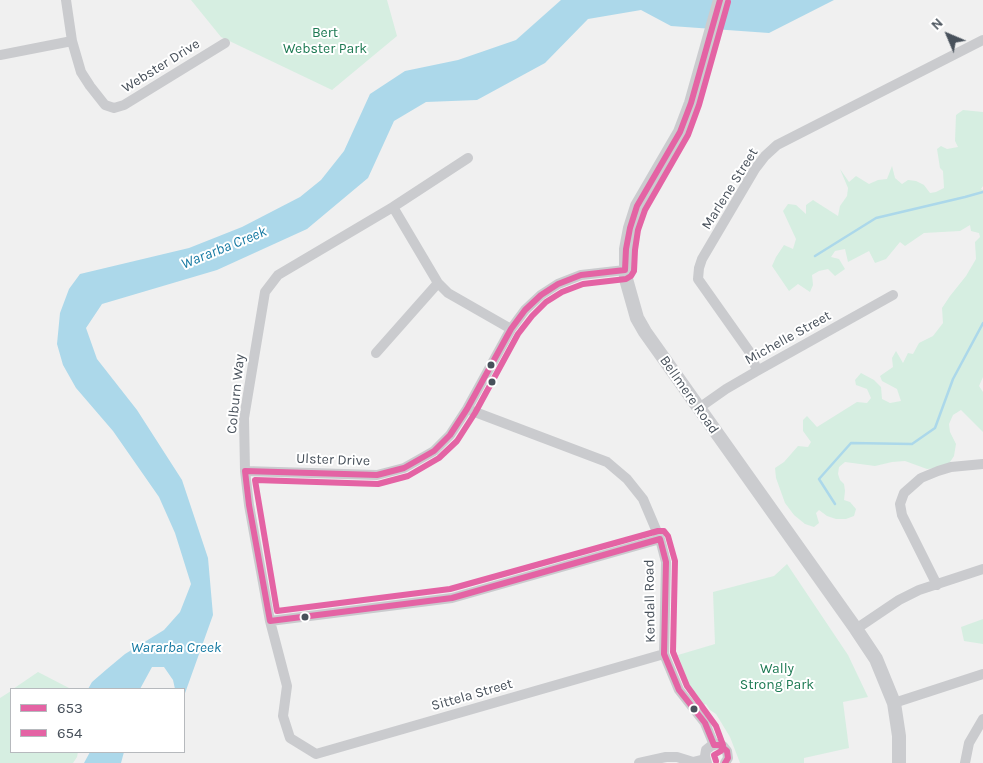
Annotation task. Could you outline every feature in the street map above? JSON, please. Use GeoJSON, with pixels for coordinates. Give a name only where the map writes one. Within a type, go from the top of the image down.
{"type":"FeatureCollection","features":[{"type":"Feature","properties":{"kind":"main road","name":"Bellmere Road"},"geometry":{"type":"LineString","coordinates":[[720,0],[691,103],[680,132],[637,206],[630,228],[625,270],[631,298],[637,318],[645,332],[876,660],[894,703],[899,736],[900,763]]}},
{"type":"Feature","properties":{"kind":"street","name":"Webster Drive"},"geometry":{"type":"LineString","coordinates":[[66,0],[72,41],[81,72],[105,105],[114,108],[124,105],[225,43]]}},
{"type":"Feature","properties":{"kind":"street","name":"Marlene Street"},"geometry":{"type":"LineString","coordinates":[[757,371],[751,354],[698,279],[702,259],[755,169],[764,156],[777,144],[983,40]]}},
{"type":"Feature","properties":{"kind":"street"},"geometry":{"type":"LineString","coordinates":[[0,55],[72,41]]}},
{"type":"Feature","properties":{"kind":"street","name":"Colburn Way"},"geometry":{"type":"LineString","coordinates":[[290,738],[283,716],[287,686],[270,621],[249,505],[245,471],[244,418],[265,292],[278,275],[394,207],[468,158]]}},
{"type":"Feature","properties":{"kind":"street"},"geometry":{"type":"LineString","coordinates":[[394,207],[438,282],[448,293],[511,329]]}},
{"type":"Feature","properties":{"kind":"street","name":"Ulster Drive"},"geometry":{"type":"LineString","coordinates":[[245,471],[377,475],[404,468],[434,451],[450,435],[511,329],[525,310],[540,295],[558,284],[581,275],[625,270]]}},
{"type":"Feature","properties":{"kind":"street"},"geometry":{"type":"LineString","coordinates":[[376,353],[438,282]]}},
{"type":"Feature","properties":{"kind":"street","name":"Michelle Street"},"geometry":{"type":"LineString","coordinates":[[699,408],[757,371],[893,295]]}},
{"type":"Feature","properties":{"kind":"street","name":"Kendall Road"},"geometry":{"type":"LineString","coordinates":[[466,409],[608,462],[627,479],[643,499],[660,539],[666,562],[664,654],[679,690],[705,723],[714,745],[726,748],[728,754],[725,763]]}},
{"type":"Feature","properties":{"kind":"street"},"geometry":{"type":"LineString","coordinates":[[938,585],[902,515],[900,504],[904,493],[921,478],[938,471],[951,467],[983,464]]}},
{"type":"Feature","properties":{"kind":"street"},"geometry":{"type":"LineString","coordinates":[[270,621],[452,598],[660,539]]}},
{"type":"Feature","properties":{"kind":"street"},"geometry":{"type":"LineString","coordinates":[[856,629],[899,600],[983,569]]}},
{"type":"Feature","properties":{"kind":"street","name":"Sittela Street"},"geometry":{"type":"LineString","coordinates":[[290,738],[316,754],[664,654]]}},
{"type":"Feature","properties":{"kind":"street"},"geometry":{"type":"LineString","coordinates":[[894,703],[983,675]]}},
{"type":"Feature","properties":{"kind":"street"},"geometry":{"type":"LineString","coordinates":[[964,763],[969,743],[983,719]]}},
{"type":"Feature","properties":{"kind":"street"},"geometry":{"type":"LineString","coordinates":[[639,763],[666,757],[677,757],[693,762],[706,761],[706,750],[714,745]]}},
{"type":"Feature","properties":{"kind":"green space","name":"Bert Webster Park"},"geometry":{"type":"Polygon","coordinates":[[[191,0],[387,0],[397,36],[332,90],[221,37],[191,0]]]}},
{"type":"Feature","properties":{"kind":"green space"},"geometry":{"type":"Polygon","coordinates":[[[963,110],[983,112],[983,186],[981,189],[983,190],[983,377],[979,386],[983,392],[983,432],[961,410],[953,415],[949,424],[950,432],[956,444],[954,456],[948,465],[927,469],[905,461],[875,466],[845,462],[839,467],[838,474],[844,484],[844,500],[850,502],[856,509],[854,516],[846,519],[836,519],[827,516],[819,510],[816,513],[819,523],[814,527],[805,524],[794,515],[785,503],[776,478],[775,468],[784,462],[798,446],[808,447],[811,442],[803,431],[803,420],[807,416],[817,427],[857,402],[867,403],[871,398],[867,389],[856,385],[855,380],[861,373],[874,380],[881,387],[882,399],[890,403],[901,401],[897,389],[882,381],[880,376],[893,367],[892,358],[896,351],[903,363],[908,353],[913,354],[919,343],[933,336],[943,323],[942,308],[976,259],[975,242],[980,237],[979,233],[971,231],[970,225],[960,231],[924,233],[905,246],[900,242],[886,259],[875,263],[869,251],[848,262],[845,249],[835,251],[831,257],[839,259],[845,269],[835,276],[828,269],[812,275],[813,285],[810,292],[798,284],[789,291],[772,266],[784,245],[793,249],[796,239],[783,211],[788,204],[796,205],[806,214],[806,205],[813,200],[838,216],[840,206],[847,196],[848,188],[840,169],[849,182],[856,176],[869,184],[887,179],[892,166],[895,178],[902,184],[908,180],[916,181],[924,185],[930,193],[944,188],[943,171],[940,168],[937,149],[941,146],[947,149],[958,147],[955,141],[956,115],[963,110]]]}},
{"type":"Feature","properties":{"kind":"green space","name":"Wally Strong Park"},"geometry":{"type":"Polygon","coordinates":[[[787,564],[848,655],[868,697],[843,702],[849,748],[804,758],[804,763],[740,763],[730,737],[716,714],[706,704],[704,705],[689,686],[678,655],[715,644],[713,592],[774,576],[787,564]]]}},
{"type":"Feature","properties":{"kind":"green space"},"geometry":{"type":"Polygon","coordinates":[[[983,619],[983,644],[964,641],[961,627],[983,619]]]}},
{"type":"Feature","properties":{"kind":"green space"},"geometry":{"type":"Polygon","coordinates":[[[38,672],[69,688],[14,688],[38,672]]]}},
{"type":"Feature","properties":{"kind":"green space"},"geometry":{"type":"Polygon","coordinates":[[[10,692],[10,753],[78,753],[73,763],[0,763],[0,698],[10,692]]]}},
{"type":"Feature","properties":{"kind":"water","name":"Wararba Creek"},"geometry":{"type":"Polygon","coordinates":[[[561,0],[834,0],[769,33],[671,26],[641,10],[588,19],[545,63],[477,100],[426,102],[394,121],[368,178],[307,229],[217,270],[102,304],[86,328],[97,359],[137,410],[182,480],[208,558],[213,615],[185,693],[185,688],[175,688],[173,680],[164,667],[152,667],[141,688],[89,688],[92,682],[125,654],[164,630],[180,612],[191,584],[175,533],[159,497],[113,431],[76,388],[63,365],[57,344],[60,313],[69,289],[80,274],[189,248],[242,227],[300,197],[321,180],[344,151],[370,94],[405,71],[458,60],[516,40],[561,0]]]}},
{"type":"Feature","properties":{"kind":"water"},"geometry":{"type":"Polygon","coordinates":[[[89,753],[124,753],[121,763],[84,763],[89,753]]]}},
{"type":"Feature","properties":{"kind":"waterway"},"geometry":{"type":"LineString","coordinates":[[815,256],[876,218],[983,192]]}},
{"type":"Feature","properties":{"kind":"waterway"},"geometry":{"type":"LineString","coordinates":[[835,504],[819,479],[851,443],[912,444],[935,428],[953,379],[983,323]]}},
{"type":"Feature","properties":{"kind":"transit line","name":"653"},"geometry":{"type":"LineString","coordinates":[[720,0],[691,103],[680,132],[637,206],[626,249],[625,270],[581,275],[558,284],[541,295],[525,310],[511,329],[467,409],[450,435],[434,451],[404,468],[377,475],[245,471],[249,505],[270,621],[452,598],[660,539],[666,562],[664,654],[679,690],[705,723],[714,745],[720,745],[727,751],[728,758],[725,763]]}},
{"type":"Feature","properties":{"kind":"transit line","name":"654"},"geometry":{"type":"LineString","coordinates":[[716,761],[714,755],[721,751],[723,745],[716,726],[687,686],[673,652],[675,561],[668,536],[664,531],[658,531],[450,589],[277,611],[255,480],[378,484],[408,476],[439,458],[457,441],[475,413],[518,334],[546,302],[562,292],[583,284],[626,279],[631,276],[634,271],[638,230],[645,210],[688,135],[699,105],[728,2]]}}]}
